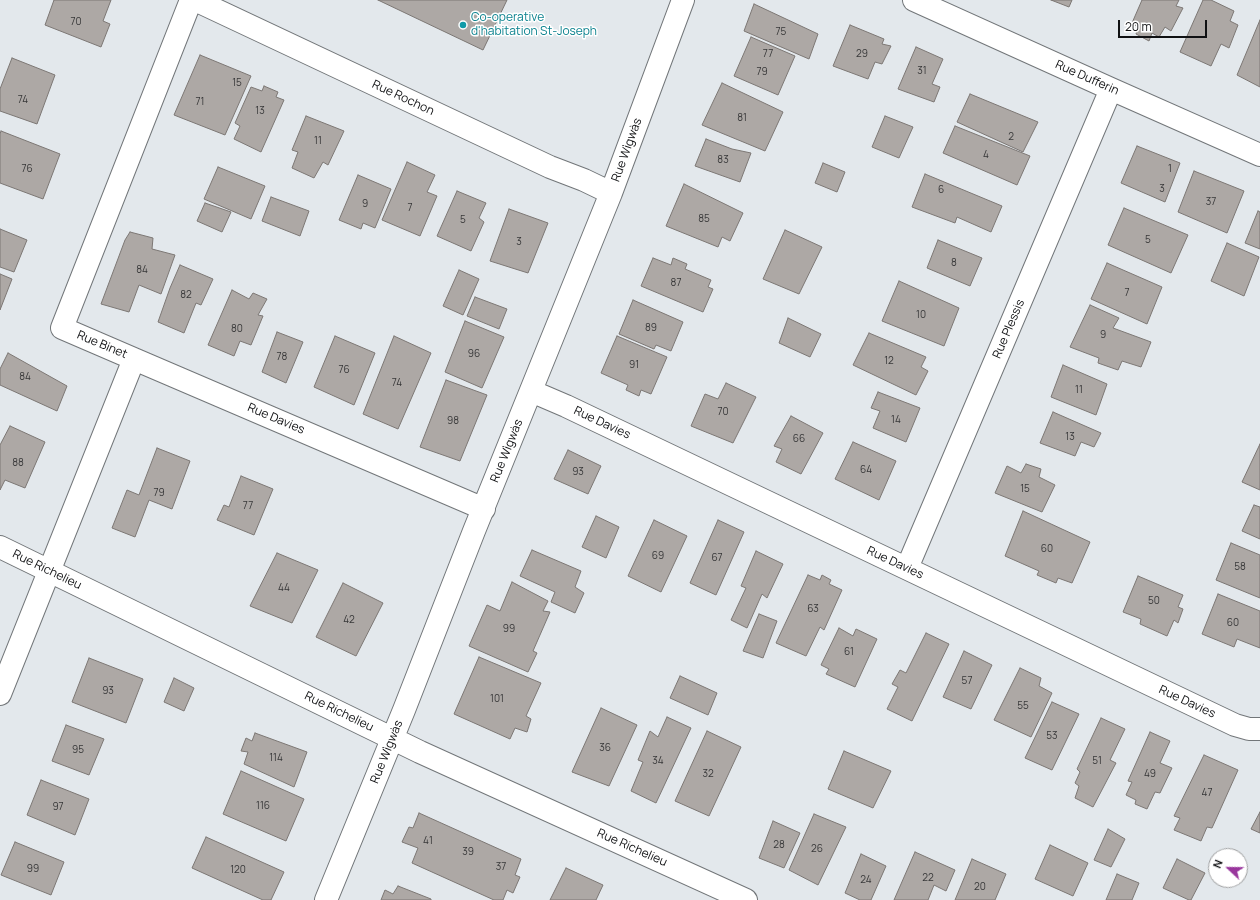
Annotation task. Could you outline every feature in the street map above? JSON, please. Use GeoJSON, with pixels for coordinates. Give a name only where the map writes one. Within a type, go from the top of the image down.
{"type":"FeatureCollection","features":[{"type":"Feature","properties":{"kind":"street","name":"Rue Binet"},"geometry":{"type":"LineString","coordinates":[[0,694],[134,359],[62,328],[191,0]]}},
{"type":"Feature","properties":{"kind":"street","name":"Rue Rochon"},"geometry":{"type":"LineString","coordinates":[[195,0],[543,163],[611,193]]}},
{"type":"Feature","properties":{"kind":"street","name":"Rue Wìgwàs"},"geometry":{"type":"LineString","coordinates":[[326,900],[611,193],[683,0]]}},
{"type":"Feature","properties":{"kind":"street","name":"Rue Dufferin"},"geometry":{"type":"LineString","coordinates":[[914,0],[1260,155]]}},
{"type":"Feature","properties":{"kind":"street","name":"Rue Plessis"},"geometry":{"type":"LineString","coordinates":[[906,568],[1111,89]]}},
{"type":"Feature","properties":{"kind":"street","name":"Rue Davies"},"geometry":{"type":"LineString","coordinates":[[134,359],[484,509]]}},
{"type":"Feature","properties":{"kind":"street","name":"Rue Davies"},"geometry":{"type":"LineString","coordinates":[[531,391],[566,406],[1235,724],[1249,729],[1260,728]]}},
{"type":"Feature","properties":{"kind":"street","name":"Rue Richelieu"},"geometry":{"type":"LineString","coordinates":[[0,547],[420,752],[746,900]]}},
{"type":"Feature","properties":{"kind":"building"},"geometry":{"type":"Polygon","coordinates":[[[54,0],[111,0],[103,21],[110,24],[101,47],[45,25],[54,0]]]}},
{"type":"Feature","properties":{"kind":"building","name":"Co-operative d'habitation St-Joseph"},"geometry":{"type":"Polygon","coordinates":[[[378,0],[507,0],[483,50],[378,0]]]}},
{"type":"Feature","properties":{"kind":"building"},"geometry":{"type":"Polygon","coordinates":[[[1051,0],[1072,0],[1069,7],[1051,0]]]}},
{"type":"Feature","properties":{"kind":"building"},"geometry":{"type":"Polygon","coordinates":[[[1142,0],[1179,0],[1176,6],[1183,8],[1171,31],[1165,27],[1159,37],[1152,33],[1149,41],[1136,34],[1138,27],[1132,23],[1142,0]]]}},
{"type":"Feature","properties":{"kind":"building"},"geometry":{"type":"Polygon","coordinates":[[[1203,0],[1211,0],[1234,11],[1230,21],[1238,25],[1229,48],[1221,44],[1211,66],[1180,52],[1203,0]]]}},
{"type":"Feature","properties":{"kind":"building"},"geometry":{"type":"Polygon","coordinates":[[[754,4],[818,34],[809,59],[744,31],[754,4]]]}},
{"type":"Feature","properties":{"kind":"building"},"geometry":{"type":"Polygon","coordinates":[[[1260,20],[1260,87],[1237,75],[1260,20]]]}},
{"type":"Feature","properties":{"kind":"building"},"geometry":{"type":"Polygon","coordinates":[[[850,25],[884,39],[882,44],[891,46],[882,64],[875,62],[868,79],[833,66],[850,25]]]}},
{"type":"Feature","properties":{"kind":"building"},"geometry":{"type":"Polygon","coordinates":[[[751,37],[795,56],[778,95],[734,76],[751,37]]]}},
{"type":"Feature","properties":{"kind":"building"},"geometry":{"type":"Polygon","coordinates":[[[916,47],[943,59],[932,84],[940,87],[934,102],[898,89],[916,47]]]}},
{"type":"Feature","properties":{"kind":"building"},"geometry":{"type":"Polygon","coordinates":[[[200,55],[251,76],[225,135],[174,115],[200,55]]]}},
{"type":"Feature","properties":{"kind":"building"},"geometry":{"type":"Polygon","coordinates":[[[12,58],[55,75],[37,124],[0,111],[0,89],[12,58]]]}},
{"type":"Feature","properties":{"kind":"building"},"geometry":{"type":"Polygon","coordinates":[[[722,83],[783,112],[765,151],[702,125],[722,83]]]}},
{"type":"Feature","properties":{"kind":"building"},"geometry":{"type":"Polygon","coordinates":[[[264,86],[278,92],[276,97],[284,100],[261,152],[234,139],[240,126],[235,123],[251,87],[262,91],[264,86]]]}},
{"type":"Feature","properties":{"kind":"building"},"geometry":{"type":"Polygon","coordinates":[[[970,94],[1038,122],[1023,152],[957,122],[970,94]]]}},
{"type":"Feature","properties":{"kind":"building"},"geometry":{"type":"Polygon","coordinates":[[[306,116],[344,131],[328,165],[323,162],[314,178],[292,168],[298,152],[292,150],[306,116]]]}},
{"type":"Feature","properties":{"kind":"building"},"geometry":{"type":"Polygon","coordinates":[[[885,116],[913,127],[899,158],[872,147],[885,116]]]}},
{"type":"Feature","properties":{"kind":"building"},"geometry":{"type":"Polygon","coordinates":[[[955,126],[1030,156],[1017,185],[943,153],[955,126]]]}},
{"type":"Feature","properties":{"kind":"building"},"geometry":{"type":"Polygon","coordinates":[[[1,131],[60,154],[43,199],[0,183],[1,131]]]}},
{"type":"Feature","properties":{"kind":"building"},"geometry":{"type":"Polygon","coordinates":[[[706,139],[732,149],[751,153],[740,182],[695,166],[706,139]]]}},
{"type":"Feature","properties":{"kind":"building"},"geometry":{"type":"Polygon","coordinates":[[[1137,146],[1180,163],[1165,202],[1121,183],[1137,146]]]}},
{"type":"Feature","properties":{"kind":"building"},"geometry":{"type":"Polygon","coordinates":[[[407,162],[435,175],[427,192],[437,196],[420,236],[382,220],[407,162]]]}},
{"type":"Feature","properties":{"kind":"building"},"geometry":{"type":"Polygon","coordinates":[[[823,163],[845,172],[837,192],[815,183],[823,163]]]}},
{"type":"Feature","properties":{"kind":"building"},"geometry":{"type":"Polygon","coordinates":[[[218,167],[265,186],[251,219],[204,199],[218,167]]]}},
{"type":"Feature","properties":{"kind":"building"},"geometry":{"type":"Polygon","coordinates":[[[1194,171],[1244,191],[1227,233],[1178,212],[1194,171]]]}},
{"type":"Feature","properties":{"kind":"building"},"geometry":{"type":"Polygon","coordinates":[[[925,174],[1002,206],[991,232],[957,217],[955,223],[912,207],[925,174]]]}},
{"type":"Feature","properties":{"kind":"building"},"geometry":{"type":"Polygon","coordinates":[[[358,175],[391,189],[375,228],[363,223],[361,229],[339,220],[358,175]]]}},
{"type":"Feature","properties":{"kind":"building"},"geometry":{"type":"Polygon","coordinates":[[[684,184],[743,213],[730,241],[722,237],[718,247],[666,226],[684,184]]]}},
{"type":"Feature","properties":{"kind":"building"},"geometry":{"type":"Polygon","coordinates":[[[457,191],[486,203],[479,218],[484,222],[471,251],[437,236],[457,191]]]}},
{"type":"Feature","properties":{"kind":"building"},"geometry":{"type":"Polygon","coordinates":[[[271,197],[309,211],[300,236],[262,221],[271,197]]]}},
{"type":"Feature","properties":{"kind":"building"},"geometry":{"type":"Polygon","coordinates":[[[205,203],[231,212],[222,232],[197,221],[205,203]]]}},
{"type":"Feature","properties":{"kind":"building"},"geometry":{"type":"Polygon","coordinates":[[[1124,208],[1188,235],[1171,273],[1108,245],[1124,208]]]}},
{"type":"Feature","properties":{"kind":"building"},"geometry":{"type":"Polygon","coordinates":[[[509,209],[548,223],[528,273],[490,261],[509,209]]]}},
{"type":"Feature","properties":{"kind":"building"},"geometry":{"type":"Polygon","coordinates":[[[1258,211],[1260,212],[1260,249],[1245,243],[1258,211]]]}},
{"type":"Feature","properties":{"kind":"building"},"geometry":{"type":"Polygon","coordinates":[[[0,229],[27,240],[14,272],[0,267],[0,229]]]}},
{"type":"Feature","properties":{"kind":"building"},"geometry":{"type":"Polygon","coordinates":[[[785,230],[822,247],[799,294],[763,279],[785,230]]]}},
{"type":"Feature","properties":{"kind":"building"},"geometry":{"type":"Polygon","coordinates":[[[130,232],[153,238],[152,249],[175,255],[161,294],[139,285],[129,312],[101,304],[125,240],[130,232]]]}},
{"type":"Feature","properties":{"kind":"building"},"geometry":{"type":"Polygon","coordinates":[[[938,240],[982,258],[970,286],[927,268],[938,240]]]}},
{"type":"Feature","properties":{"kind":"building"},"geometry":{"type":"Polygon","coordinates":[[[1227,243],[1259,257],[1244,296],[1211,281],[1227,243]]]}},
{"type":"Feature","properties":{"kind":"building"},"geometry":{"type":"Polygon","coordinates":[[[653,258],[671,265],[673,258],[687,264],[685,269],[711,280],[708,287],[713,289],[703,312],[641,286],[653,258]]]}},
{"type":"Feature","properties":{"kind":"building"},"geometry":{"type":"Polygon","coordinates":[[[1107,263],[1162,287],[1147,324],[1091,299],[1107,263]]]}},
{"type":"Feature","properties":{"kind":"building"},"geometry":{"type":"Polygon","coordinates":[[[180,265],[213,279],[201,305],[196,303],[184,333],[158,322],[180,265]]]}},
{"type":"Feature","properties":{"kind":"building"},"geometry":{"type":"Polygon","coordinates":[[[459,270],[479,279],[463,315],[443,306],[459,270]]]}},
{"type":"Feature","properties":{"kind":"building"},"geometry":{"type":"Polygon","coordinates":[[[0,274],[12,279],[0,310],[0,274]]]}},
{"type":"Feature","properties":{"kind":"building"},"geometry":{"type":"Polygon","coordinates":[[[899,281],[959,308],[944,346],[882,321],[899,281]]]}},
{"type":"Feature","properties":{"kind":"building"},"geometry":{"type":"Polygon","coordinates":[[[232,290],[249,299],[253,293],[267,299],[258,315],[263,316],[251,345],[240,341],[234,356],[208,345],[232,290]]]}},
{"type":"Feature","properties":{"kind":"building"},"geometry":{"type":"Polygon","coordinates":[[[475,297],[507,309],[499,329],[467,316],[475,297]]]}},
{"type":"Feature","properties":{"kind":"building"},"geometry":{"type":"Polygon","coordinates":[[[633,300],[683,322],[671,351],[656,345],[654,349],[619,334],[633,300]]]}},
{"type":"Feature","properties":{"kind":"building"},"geometry":{"type":"Polygon","coordinates":[[[1090,305],[1119,318],[1113,328],[1151,342],[1141,367],[1122,361],[1118,370],[1098,363],[1099,358],[1070,347],[1090,305]]]}},
{"type":"Feature","properties":{"kind":"building"},"geometry":{"type":"Polygon","coordinates":[[[788,318],[821,334],[810,357],[779,343],[788,318]]]}},
{"type":"Feature","properties":{"kind":"building"},"geometry":{"type":"Polygon","coordinates":[[[465,321],[504,337],[482,388],[445,372],[465,321]]]}},
{"type":"Feature","properties":{"kind":"building"},"geometry":{"type":"Polygon","coordinates":[[[277,332],[303,342],[286,383],[262,372],[277,332]]]}},
{"type":"Feature","properties":{"kind":"building"},"geometry":{"type":"Polygon","coordinates":[[[869,333],[926,357],[921,367],[928,371],[916,395],[853,365],[869,333]]]}},
{"type":"Feature","properties":{"kind":"building"},"geometry":{"type":"Polygon","coordinates":[[[335,336],[375,353],[354,405],[314,387],[335,336]]]}},
{"type":"Feature","properties":{"kind":"building"},"geometry":{"type":"Polygon","coordinates":[[[394,336],[431,353],[398,429],[363,414],[394,336]]]}},
{"type":"Feature","properties":{"kind":"building"},"geometry":{"type":"Polygon","coordinates":[[[617,336],[667,357],[651,394],[641,390],[639,396],[626,390],[628,385],[601,373],[617,336]]]}},
{"type":"Feature","properties":{"kind":"building"},"geometry":{"type":"Polygon","coordinates":[[[8,353],[67,386],[57,411],[0,385],[0,369],[8,353]]]}},
{"type":"Feature","properties":{"kind":"building"},"geometry":{"type":"Polygon","coordinates":[[[1063,365],[1107,384],[1096,415],[1051,397],[1063,365]]]}},
{"type":"Feature","properties":{"kind":"building"},"geometry":{"type":"Polygon","coordinates":[[[446,380],[487,395],[460,461],[420,447],[446,380]]]}},
{"type":"Feature","properties":{"kind":"building"},"geometry":{"type":"Polygon","coordinates":[[[726,383],[756,397],[733,443],[691,426],[705,394],[718,399],[726,383]]]}},
{"type":"Feature","properties":{"kind":"building"},"geometry":{"type":"Polygon","coordinates":[[[878,392],[920,408],[906,442],[873,428],[880,411],[871,408],[878,392]]]}},
{"type":"Feature","properties":{"kind":"building"},"geometry":{"type":"Polygon","coordinates":[[[1053,412],[1101,433],[1094,447],[1081,442],[1075,456],[1040,443],[1053,412]]]}},
{"type":"Feature","properties":{"kind":"building"},"geometry":{"type":"Polygon","coordinates":[[[791,416],[823,433],[801,474],[776,462],[782,449],[774,446],[791,416]]]}},
{"type":"Feature","properties":{"kind":"building"},"geometry":{"type":"Polygon","coordinates":[[[10,426],[45,442],[25,488],[5,480],[0,490],[0,445],[10,426]]]}},
{"type":"Feature","properties":{"kind":"building"},"geometry":{"type":"Polygon","coordinates":[[[853,442],[896,461],[879,500],[835,479],[853,442]]]}},
{"type":"Feature","properties":{"kind":"building"},"geometry":{"type":"Polygon","coordinates":[[[1260,444],[1260,490],[1242,482],[1260,444]]]}},
{"type":"Feature","properties":{"kind":"building"},"geometry":{"type":"Polygon","coordinates":[[[157,448],[190,461],[172,509],[149,500],[135,537],[112,528],[127,490],[139,495],[157,448]]]}},
{"type":"Feature","properties":{"kind":"building"},"geometry":{"type":"Polygon","coordinates":[[[568,450],[601,466],[588,494],[554,479],[568,450]]]}},
{"type":"Feature","properties":{"kind":"building"},"geometry":{"type":"Polygon","coordinates":[[[1026,464],[1041,469],[1039,477],[1055,485],[1042,512],[995,493],[1007,466],[1021,473],[1026,464]]]}},
{"type":"Feature","properties":{"kind":"building"},"geometry":{"type":"Polygon","coordinates":[[[241,476],[273,489],[254,535],[217,520],[224,505],[229,507],[241,476]]]}},
{"type":"Feature","properties":{"kind":"building"},"geometry":{"type":"Polygon","coordinates":[[[1254,505],[1260,507],[1260,539],[1242,531],[1254,505]]]}},
{"type":"Feature","properties":{"kind":"building"},"geometry":{"type":"Polygon","coordinates":[[[1023,511],[1090,542],[1072,583],[1058,578],[1056,583],[1037,575],[1039,571],[1005,556],[1023,511]]]}},
{"type":"Feature","properties":{"kind":"building"},"geometry":{"type":"Polygon","coordinates":[[[596,516],[619,527],[606,558],[582,547],[596,516]]]}},
{"type":"Feature","properties":{"kind":"building"},"geometry":{"type":"Polygon","coordinates":[[[654,520],[687,536],[661,592],[628,576],[654,520]]]}},
{"type":"Feature","properties":{"kind":"building"},"geometry":{"type":"Polygon","coordinates":[[[718,520],[744,532],[716,595],[690,583],[718,520]]]}},
{"type":"Feature","properties":{"kind":"building"},"geometry":{"type":"Polygon","coordinates":[[[1231,543],[1260,555],[1260,598],[1216,580],[1231,543]]]}},
{"type":"Feature","properties":{"kind":"building"},"geometry":{"type":"Polygon","coordinates":[[[532,550],[581,571],[575,587],[584,593],[575,613],[551,602],[555,592],[520,576],[532,550]]]}},
{"type":"Feature","properties":{"kind":"building"},"geometry":{"type":"Polygon","coordinates":[[[756,551],[783,564],[767,598],[762,594],[747,628],[731,620],[746,588],[741,586],[756,551]]]}},
{"type":"Feature","properties":{"kind":"building"},"geometry":{"type":"Polygon","coordinates":[[[277,553],[318,570],[292,623],[250,606],[277,553]]]}},
{"type":"Feature","properties":{"kind":"building"},"geometry":{"type":"Polygon","coordinates":[[[808,575],[820,580],[822,575],[831,580],[829,584],[842,590],[824,630],[820,627],[806,656],[776,643],[808,575]]]}},
{"type":"Feature","properties":{"kind":"building"},"geometry":{"type":"Polygon","coordinates":[[[1138,576],[1183,595],[1178,607],[1183,609],[1178,623],[1174,620],[1167,636],[1140,624],[1141,619],[1123,612],[1138,576]]]}},
{"type":"Feature","properties":{"kind":"building"},"geometry":{"type":"Polygon","coordinates":[[[512,582],[548,601],[543,611],[550,612],[533,651],[537,653],[528,672],[469,646],[487,605],[500,611],[512,582]]]}},
{"type":"Feature","properties":{"kind":"building"},"geometry":{"type":"Polygon","coordinates":[[[343,583],[383,603],[356,656],[316,637],[343,583]]]}},
{"type":"Feature","properties":{"kind":"building"},"geometry":{"type":"Polygon","coordinates":[[[1218,594],[1260,611],[1260,648],[1237,639],[1234,647],[1202,634],[1218,594]]]}},
{"type":"Feature","properties":{"kind":"building"},"geometry":{"type":"Polygon","coordinates":[[[759,614],[777,621],[763,658],[743,651],[759,614]]]}},
{"type":"Feature","properties":{"kind":"building"},"geometry":{"type":"Polygon","coordinates":[[[839,628],[853,636],[856,629],[877,639],[855,687],[826,674],[829,669],[821,665],[839,628]]]}},
{"type":"Feature","properties":{"kind":"building"},"geometry":{"type":"Polygon","coordinates":[[[926,633],[949,644],[912,721],[887,709],[898,687],[892,684],[900,670],[906,673],[926,633]]]}},
{"type":"Feature","properties":{"kind":"building"},"geometry":{"type":"Polygon","coordinates":[[[964,651],[992,665],[971,709],[943,697],[964,651]]]}},
{"type":"Feature","properties":{"kind":"building"},"geometry":{"type":"Polygon","coordinates":[[[479,657],[541,683],[526,716],[531,719],[527,732],[515,728],[510,739],[454,714],[479,657]]]}},
{"type":"Feature","properties":{"kind":"building"},"geometry":{"type":"Polygon","coordinates":[[[89,658],[143,679],[126,723],[72,702],[89,658]]]}},
{"type":"Feature","properties":{"kind":"building"},"geometry":{"type":"Polygon","coordinates":[[[1020,668],[1041,678],[1039,686],[1052,693],[1031,737],[994,720],[1020,668]]]}},
{"type":"Feature","properties":{"kind":"building"},"geometry":{"type":"Polygon","coordinates":[[[680,676],[717,693],[708,715],[670,698],[680,676]]]}},
{"type":"Feature","properties":{"kind":"building"},"geometry":{"type":"Polygon","coordinates":[[[174,678],[194,688],[184,711],[164,702],[174,678]]]}},
{"type":"Feature","properties":{"kind":"building"},"geometry":{"type":"Polygon","coordinates":[[[1052,702],[1079,714],[1052,770],[1025,758],[1052,702]]]}},
{"type":"Feature","properties":{"kind":"building"},"geometry":{"type":"Polygon","coordinates":[[[601,708],[637,725],[609,786],[572,772],[601,708]]]}},
{"type":"Feature","properties":{"kind":"building"},"geometry":{"type":"Polygon","coordinates":[[[667,717],[691,728],[656,803],[631,791],[643,762],[638,760],[650,731],[658,737],[667,717]]]}},
{"type":"Feature","properties":{"kind":"building"},"geometry":{"type":"Polygon","coordinates":[[[1101,718],[1125,729],[1110,760],[1116,763],[1093,807],[1075,798],[1079,786],[1075,783],[1080,772],[1077,769],[1101,718]]]}},
{"type":"Feature","properties":{"kind":"building"},"geometry":{"type":"Polygon","coordinates":[[[66,725],[104,739],[89,775],[52,761],[66,725]]]}},
{"type":"Feature","properties":{"kind":"building"},"geometry":{"type":"Polygon","coordinates":[[[707,731],[741,747],[709,816],[675,801],[707,731]]]}},
{"type":"Feature","properties":{"kind":"building"},"geometry":{"type":"Polygon","coordinates":[[[1150,732],[1170,741],[1160,763],[1172,768],[1160,793],[1155,792],[1147,809],[1135,804],[1136,800],[1126,795],[1132,782],[1128,781],[1150,732]]]}},
{"type":"Feature","properties":{"kind":"building"},"geometry":{"type":"Polygon","coordinates":[[[255,733],[307,752],[294,787],[244,764],[248,752],[241,751],[246,738],[252,741],[255,733]]]}},
{"type":"Feature","properties":{"kind":"building"},"geometry":{"type":"Polygon","coordinates":[[[844,751],[891,771],[873,808],[828,789],[844,751]]]}},
{"type":"Feature","properties":{"kind":"building"},"geometry":{"type":"Polygon","coordinates":[[[1204,755],[1238,770],[1212,828],[1207,827],[1201,841],[1174,830],[1180,818],[1174,816],[1204,755]]]}},
{"type":"Feature","properties":{"kind":"building"},"geometry":{"type":"Polygon","coordinates":[[[241,771],[304,799],[286,841],[223,814],[241,771]]]}},
{"type":"Feature","properties":{"kind":"building"},"geometry":{"type":"Polygon","coordinates":[[[41,780],[89,799],[75,835],[27,815],[41,780]]]}},
{"type":"Feature","properties":{"kind":"building"},"geometry":{"type":"Polygon","coordinates":[[[1260,812],[1260,833],[1251,829],[1260,812]]]}},
{"type":"Feature","properties":{"kind":"building"},"geometry":{"type":"Polygon","coordinates":[[[419,813],[521,859],[515,875],[520,877],[513,893],[507,890],[503,900],[494,900],[412,863],[418,848],[402,842],[409,827],[413,828],[419,813]]]}},
{"type":"Feature","properties":{"kind":"building"},"geometry":{"type":"Polygon","coordinates":[[[814,814],[846,827],[818,885],[789,870],[814,814]]]}},
{"type":"Feature","properties":{"kind":"building"},"geometry":{"type":"Polygon","coordinates":[[[773,821],[800,833],[784,868],[759,858],[773,821]]]}},
{"type":"Feature","properties":{"kind":"building"},"geometry":{"type":"Polygon","coordinates":[[[1108,829],[1125,839],[1111,867],[1094,860],[1108,829]]]}},
{"type":"Feature","properties":{"kind":"building"},"geometry":{"type":"Polygon","coordinates":[[[206,837],[284,872],[271,900],[263,900],[192,868],[206,837]]]}},
{"type":"Feature","properties":{"kind":"building"},"geometry":{"type":"Polygon","coordinates":[[[15,842],[64,862],[51,895],[1,875],[15,842]]]}},
{"type":"Feature","properties":{"kind":"building"},"geometry":{"type":"Polygon","coordinates":[[[1050,845],[1088,863],[1073,896],[1035,879],[1050,845]]]}},
{"type":"Feature","properties":{"kind":"building"},"geometry":{"type":"Polygon","coordinates":[[[915,852],[955,870],[946,891],[934,885],[928,900],[894,900],[915,852]]]}},
{"type":"Feature","properties":{"kind":"building"},"geometry":{"type":"Polygon","coordinates":[[[861,854],[886,866],[871,900],[860,900],[845,893],[861,854]]]}},
{"type":"Feature","properties":{"kind":"building"},"geometry":{"type":"Polygon","coordinates":[[[972,859],[1006,874],[995,900],[955,900],[972,859]]]}},
{"type":"Feature","properties":{"kind":"building"},"geometry":{"type":"Polygon","coordinates":[[[1177,859],[1205,873],[1191,900],[1163,888],[1177,859]]]}},
{"type":"Feature","properties":{"kind":"building"},"geometry":{"type":"Polygon","coordinates":[[[566,868],[603,885],[596,900],[550,900],[566,868]]]}},
{"type":"Feature","properties":{"kind":"building"},"geometry":{"type":"Polygon","coordinates":[[[1117,874],[1139,883],[1132,900],[1106,900],[1117,874]]]}},
{"type":"Feature","properties":{"kind":"building"},"geometry":{"type":"Polygon","coordinates":[[[398,886],[431,900],[381,900],[385,890],[393,894],[398,886]]]}},
{"type":"Feature","properties":{"kind":"place","name":"Co-operative d'habitation St-Joseph"},"geometry":{"type":"Point","coordinates":[463,25]}}]}
